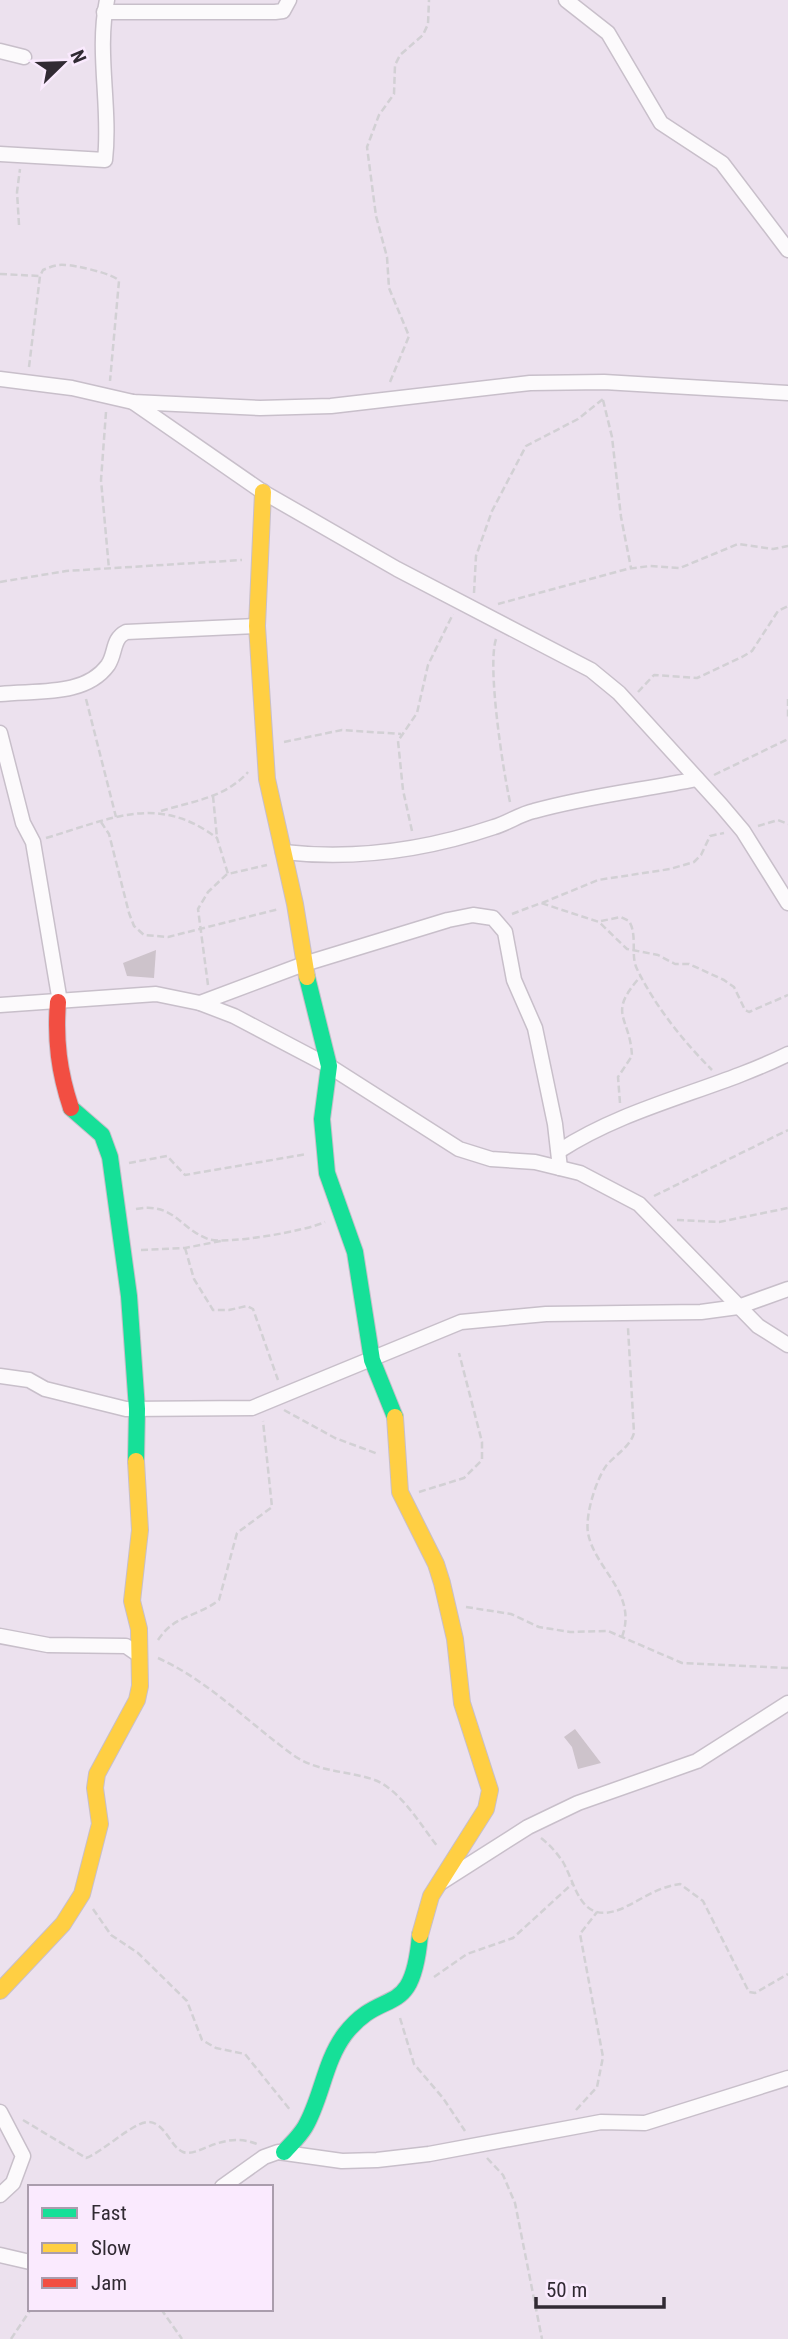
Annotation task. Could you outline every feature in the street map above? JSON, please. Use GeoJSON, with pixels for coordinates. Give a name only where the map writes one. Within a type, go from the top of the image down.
{"type":"FeatureCollection","features":[{"type":"Feature","properties":{"kind":"street"},"geometry":{"type":"LineString","coordinates":[[0,154],[105,160],[108,107],[106,6],[275,12],[283,11],[289,0]]}},
{"type":"Feature","properties":{"kind":"street"},"geometry":{"type":"LineString","coordinates":[[566,0],[608,33],[661,123],[722,163],[742,185],[788,250]]}},
{"type":"Feature","properties":{"kind":"street"},"geometry":{"type":"LineString","coordinates":[[0,51],[24,57]]}},
{"type":"Feature","properties":{"kind":"street"},"geometry":{"type":"LineString","coordinates":[[0,379],[27,381],[133,402],[299,408],[530,383],[604,382],[788,393]]}},
{"type":"Feature","properties":{"kind":"street"},"geometry":{"type":"LineString","coordinates":[[133,402],[263,492],[397,569],[591,670],[623,697],[743,831],[788,903]]}},
{"type":"Feature","properties":{"kind":"street"},"geometry":{"type":"LineString","coordinates":[[263,492],[257,626],[265,747],[271,804],[295,904],[304,964],[329,1066],[322,1119],[327,1173],[355,1252],[368,1315],[372,1360],[395,1418],[400,1461],[399,1486],[436,1564],[455,1639],[462,1703],[490,1790],[486,1809],[437,1885],[425,1909],[418,1933],[415,1972],[404,1995],[371,2010],[353,2025],[338,2043],[321,2078],[307,2125],[284,2152]]}},
{"type":"Feature","properties":{"kind":"street"},"geometry":{"type":"LineString","coordinates":[[0,694],[84,685],[97,678],[106,668],[115,644],[126,632],[257,626]]}},
{"type":"Feature","properties":{"kind":"street"},"geometry":{"type":"LineString","coordinates":[[0,733],[23,823],[33,842],[59,1002],[57,1055],[64,1090],[72,1110],[102,1135],[112,1167],[129,1296],[137,1409],[136,1496],[139,1546],[132,1601],[139,1674],[138,1700],[107,1752],[95,1782],[100,1824],[82,1894],[63,1924],[2,1987]]}},
{"type":"Feature","properties":{"kind":"street"},"geometry":{"type":"LineString","coordinates":[[284,856],[356,855],[415,848],[460,838],[545,808],[697,779]]}},
{"type":"Feature","properties":{"kind":"street"},"geometry":{"type":"LineString","coordinates":[[205,1000],[304,964],[448,920],[486,916],[499,921],[505,933],[514,980],[535,1028],[560,1168]]}},
{"type":"Feature","properties":{"kind":"street"},"geometry":{"type":"LineString","coordinates":[[0,1005],[156,994],[205,1000],[329,1066],[459,1149],[491,1159],[535,1162],[580,1173],[639,1204],[738,1307],[768,1335],[788,1345]]}},
{"type":"Feature","properties":{"kind":"street"},"geometry":{"type":"LineString","coordinates":[[559,1151],[621,1116],[788,1054]]}},
{"type":"Feature","properties":{"kind":"street"},"geometry":{"type":"LineString","coordinates":[[0,1376],[29,1380],[45,1389],[113,1407],[230,1409],[261,1404],[461,1322],[546,1314],[701,1312],[738,1307],[788,1289]]}},
{"type":"Feature","properties":{"kind":"street"},"geometry":{"type":"LineString","coordinates":[[0,1636],[48,1645],[135,1648]]}},
{"type":"Feature","properties":{"kind":"street"},"geometry":{"type":"LineString","coordinates":[[437,1885],[528,1827],[578,1803],[696,1761],[788,1703]]}},
{"type":"Feature","properties":{"kind":"street"},"geometry":{"type":"LineString","coordinates":[[225,2185],[264,2157],[284,2152],[324,2159],[366,2160],[429,2154],[474,2143],[601,2122],[657,2121],[788,2078]]}},
{"type":"Feature","properties":{"kind":"street"},"geometry":{"type":"LineString","coordinates":[[0,2112],[23,2156],[13,2183],[0,2195]]}},
{"type":"Feature","properties":{"kind":"street"},"geometry":{"type":"LineString","coordinates":[[0,2255],[28,2262]]}},
{"type":"Feature","properties":{"kind":"path"},"geometry":{"type":"LineString","coordinates":[[381,401],[409,336],[390,288],[387,257],[376,216],[367,147],[379,115],[394,94],[396,65],[400,55],[423,35],[428,24],[429,0]]}},
{"type":"Feature","properties":{"kind":"path"},"geometry":{"type":"LineString","coordinates":[[19,225],[17,192],[20,156]]}},
{"type":"Feature","properties":{"kind":"path"},"geometry":{"type":"LineString","coordinates":[[27,381],[40,276],[43,270],[63,264],[113,275],[119,281],[101,480],[109,569]]}},
{"type":"Feature","properties":{"kind":"path"},"geometry":{"type":"LineString","coordinates":[[0,274],[40,276]]}},
{"type":"Feature","properties":{"kind":"path"},"geometry":{"type":"LineString","coordinates":[[604,382],[603,399],[612,437],[621,517],[631,568]]}},
{"type":"Feature","properties":{"kind":"path"},"geometry":{"type":"LineString","coordinates":[[471,606],[475,592],[476,556],[492,511],[526,446],[578,419],[603,399]]}},
{"type":"Feature","properties":{"kind":"path"},"geometry":{"type":"LineString","coordinates":[[415,848],[399,760],[401,734],[418,713],[428,665],[450,618],[471,606],[631,568],[680,568],[738,544],[773,549],[788,546]]}},
{"type":"Feature","properties":{"kind":"path"},"geometry":{"type":"LineString","coordinates":[[0,582],[66,571],[199,565],[262,558]]}},
{"type":"Feature","properties":{"kind":"path"},"geometry":{"type":"LineString","coordinates":[[623,697],[641,691],[654,675],[697,678],[742,657],[752,651],[778,611],[788,606]]}},
{"type":"Feature","properties":{"kind":"path"},"geometry":{"type":"LineString","coordinates":[[501,622],[493,647],[494,665],[504,772],[516,818]]}},
{"type":"Feature","properties":{"kind":"path"},"geometry":{"type":"LineString","coordinates":[[84,685],[116,817]]}},
{"type":"Feature","properties":{"kind":"path"},"geometry":{"type":"LineString","coordinates":[[788,699],[788,719]]}},
{"type":"Feature","properties":{"kind":"path"},"geometry":{"type":"LineString","coordinates":[[33,842],[116,817],[158,812],[213,796],[232,788],[265,747],[342,730],[401,734]]}},
{"type":"Feature","properties":{"kind":"path"},"geometry":{"type":"LineString","coordinates":[[697,779],[743,763],[788,739]]}},
{"type":"Feature","properties":{"kind":"path"},"geometry":{"type":"LineString","coordinates":[[213,796],[217,838],[228,874]]}},
{"type":"Feature","properties":{"kind":"path"},"geometry":{"type":"LineString","coordinates":[[158,812],[187,820],[217,838]]}},
{"type":"Feature","properties":{"kind":"path"},"geometry":{"type":"LineString","coordinates":[[499,921],[532,904],[541,903],[598,880],[680,867],[701,855],[710,836],[743,831],[778,820],[788,824]]}},
{"type":"Feature","properties":{"kind":"path"},"geometry":{"type":"LineString","coordinates":[[101,822],[109,834],[134,926],[144,935],[155,938],[238,922],[295,904]]}},
{"type":"Feature","properties":{"kind":"path"},"geometry":{"type":"LineString","coordinates":[[205,1000],[198,909],[200,902],[228,874],[284,856]]}},
{"type":"Feature","properties":{"kind":"path"},"geometry":{"type":"LineString","coordinates":[[541,903],[599,922],[607,927],[618,944],[635,952],[658,955],[676,964],[689,964],[724,980],[734,987],[745,1010],[749,1012],[788,995]]}},
{"type":"Feature","properties":{"kind":"path"},"geometry":{"type":"LineString","coordinates":[[599,922],[621,916],[629,921],[635,967],[679,1034],[722,1080]]}},
{"type":"Feature","properties":{"kind":"path"},"geometry":{"type":"LineString","coordinates":[[621,1116],[618,1077],[632,1056],[632,1043],[620,1010],[623,1001],[641,976]]}},
{"type":"Feature","properties":{"kind":"path"},"geometry":{"type":"LineString","coordinates":[[639,1204],[788,1130]]}},
{"type":"Feature","properties":{"kind":"path"},"geometry":{"type":"LineString","coordinates":[[112,1167],[167,1156],[185,1175],[193,1175],[324,1151]]}},
{"type":"Feature","properties":{"kind":"path"},"geometry":{"type":"LineString","coordinates":[[117,1212],[156,1208],[169,1212],[209,1239],[224,1240]]}},
{"type":"Feature","properties":{"kind":"path"},"geometry":{"type":"LineString","coordinates":[[656,1219],[719,1222],[788,1208]]}},
{"type":"Feature","properties":{"kind":"path"},"geometry":{"type":"LineString","coordinates":[[122,1251],[185,1248],[312,1227],[343,1213]]}},
{"type":"Feature","properties":{"kind":"path"},"geometry":{"type":"LineString","coordinates":[[185,1248],[194,1279],[213,1310],[247,1306],[253,1309],[282,1395],[281,1403],[288,1415],[335,1438],[400,1461]]}},
{"type":"Feature","properties":{"kind":"path"},"geometry":{"type":"LineString","coordinates":[[622,1637],[627,1613],[588,1532],[591,1508],[604,1468],[629,1443],[634,1433],[632,1360],[626,1314]]}},
{"type":"Feature","properties":{"kind":"path"},"geometry":{"type":"LineString","coordinates":[[402,1497],[452,1484],[464,1478],[482,1460],[482,1442],[458,1353]]}},
{"type":"Feature","properties":{"kind":"path"},"geometry":{"type":"LineString","coordinates":[[156,1642],[174,1621],[198,1614],[219,1601],[237,1533],[272,1507],[261,1404]]}},
{"type":"Feature","properties":{"kind":"path"},"geometry":{"type":"LineString","coordinates":[[446,1604],[510,1614],[539,1627],[570,1632],[608,1631],[682,1663],[788,1668]]}},
{"type":"Feature","properties":{"kind":"path"},"geometry":{"type":"LineString","coordinates":[[139,1674],[149,1654],[186,1671],[300,1759],[333,1773],[376,1780],[398,1797],[452,1863]]}},
{"type":"Feature","properties":{"kind":"path"},"geometry":{"type":"LineString","coordinates":[[528,1827],[557,1853],[583,1904],[597,1912],[618,1910],[665,1885],[680,1884],[703,1901],[749,1992],[755,1993],[788,1974]]}},
{"type":"Feature","properties":{"kind":"path"},"geometry":{"type":"LineString","coordinates":[[431,1979],[467,1954],[513,1938],[572,1884]]}},
{"type":"Feature","properties":{"kind":"path"},"geometry":{"type":"LineString","coordinates":[[82,1894],[111,1936],[138,1953],[187,2001],[202,2040],[216,2048],[245,2054],[284,2104],[307,2125]]}},
{"type":"Feature","properties":{"kind":"path"},"geometry":{"type":"LineString","coordinates":[[560,2129],[597,2087],[601,2077],[603,2041],[580,1934],[597,1912]]}},
{"type":"Feature","properties":{"kind":"path"},"geometry":{"type":"LineString","coordinates":[[404,1995],[400,2017],[414,2064],[443,2098],[474,2143],[503,2175],[510,2189],[542,2339]]}},
{"type":"Feature","properties":{"kind":"path"},"geometry":{"type":"LineString","coordinates":[[23,2119],[86,2158],[102,2152],[142,2123],[150,2122],[159,2126],[181,2152],[191,2154],[227,2138],[247,2140],[284,2152]]}},
{"type":"Feature","properties":{"kind":"path"},"geometry":{"type":"LineString","coordinates":[[11,2339],[30,2311]]}},
{"type":"Feature","properties":{"kind":"path"},"geometry":{"type":"LineString","coordinates":[[162,2311],[182,2339]]}},
{"type":"Feature","properties":{"kind":"building"},"geometry":{"type":"Polygon","coordinates":[[[156,950],[154,978],[127,976],[123,963],[156,950]]]}},
{"type":"Feature","properties":{"kind":"building"},"geometry":{"type":"Polygon","coordinates":[[[575,1729],[601,1763],[578,1769],[572,1747],[564,1737],[575,1729]]]}},
{"type":"Feature","properties":{"kind":"traffic: fast"},"geometry":{"type":"LineString","coordinates":[[307,977],[329,1066],[322,1119],[327,1173],[355,1252],[372,1360],[395,1417]]}},
{"type":"Feature","properties":{"kind":"traffic: fast"},"geometry":{"type":"LineString","coordinates":[[71,1108],[102,1135],[110,1157],[129,1296],[137,1409],[136,1461]]}},
{"type":"Feature","properties":{"kind":"traffic: fast"},"geometry":{"type":"LineString","coordinates":[[284,2152],[298,2137],[311,2116],[332,2056],[345,2034],[359,2019],[403,1992],[410,1981],[420,1935]]}},
{"type":"Feature","properties":{"kind":"traffic: slow"},"geometry":{"type":"LineString","coordinates":[[263,492],[257,626],[267,779],[295,904],[307,977]]}},
{"type":"Feature","properties":{"kind":"traffic: slow"},"geometry":{"type":"LineString","coordinates":[[395,1417],[400,1492],[436,1564],[442,1583],[455,1639],[462,1703],[490,1790],[486,1809],[431,1896],[420,1935]]}},
{"type":"Feature","properties":{"kind":"traffic: slow"},"geometry":{"type":"LineString","coordinates":[[0,1991],[63,1924],[82,1894],[100,1824],[95,1788],[97,1774],[137,1700],[140,1686],[139,1629],[132,1601],[140,1530],[136,1461]]}},
{"type":"Feature","properties":{"kind":"traffic: jam"},"geometry":{"type":"LineString","coordinates":[[58,1002],[59,1056],[71,1108]]}}]}
